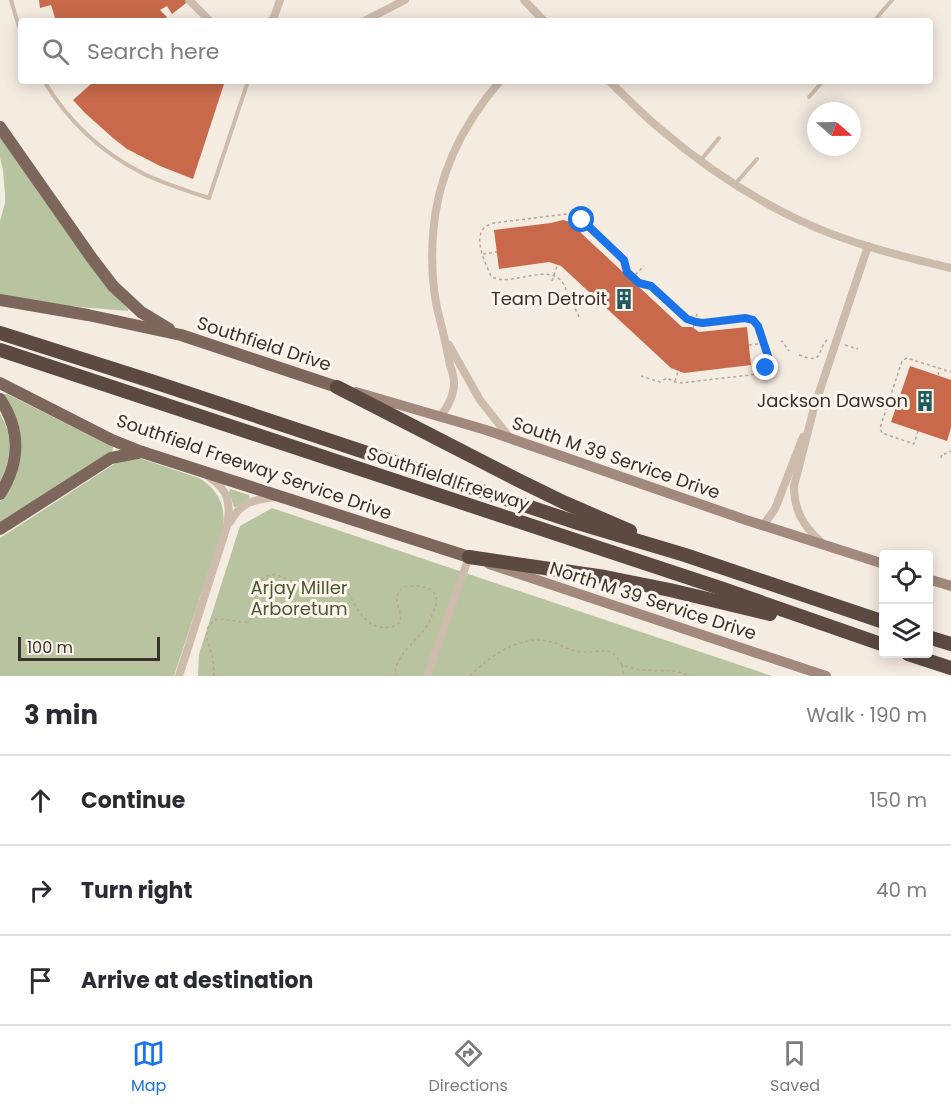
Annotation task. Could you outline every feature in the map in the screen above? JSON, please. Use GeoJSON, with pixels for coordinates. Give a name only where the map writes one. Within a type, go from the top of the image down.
{"type":"FeatureCollection","features":[{"type":"Feature","properties":{"kind":"highway","name":"Southfield Freeway"},"geometry":{"type":"LineString","coordinates":[[0,333],[578,523],[685,555],[879,620]]}},
{"type":"Feature","properties":{"kind":"highway","name":"Southfield Freeway"},"geometry":{"type":"LineString","coordinates":[[0,350],[658,567],[879,643]]}},
{"type":"Feature","properties":{"kind":"highway"},"geometry":{"type":"LineString","coordinates":[[337,387],[545,494],[685,555]]}},
{"type":"Feature","properties":{"kind":"highway"},"geometry":{"type":"LineString","coordinates":[[468,557],[670,590],[859,637]]}},
{"type":"Feature","properties":{"kind":"highway"},"geometry":{"type":"LineString","coordinates":[[933,639],[951,644]]}},
{"type":"Feature","properties":{"kind":"highway"},"geometry":{"type":"LineString","coordinates":[[920,658],[951,668]]}},
{"type":"Feature","properties":{"kind":"main road"},"geometry":{"type":"LineString","coordinates":[[0,127],[113,286],[141,312],[181,335]]}},
{"type":"Feature","properties":{"kind":"main road"},"geometry":{"type":"LineString","coordinates":[[0,300],[79,313],[181,335]]}},
{"type":"Feature","properties":{"kind":"main road","name":"Southfield Drive"},"geometry":{"type":"LineString","coordinates":[[181,335],[337,387]]}},
{"type":"Feature","properties":{"kind":"main road","name":"Southfield Freeway Service Drive"},"geometry":{"type":"LineString","coordinates":[[0,383],[112,440],[142,452],[468,557]]}},
{"type":"Feature","properties":{"kind":"main road","name":"South M 39 Service Drive"},"geometry":{"type":"LineString","coordinates":[[337,387],[440,416],[879,562]]}},
{"type":"Feature","properties":{"kind":"main road"},"geometry":{"type":"LineString","coordinates":[[0,399],[12,422],[16,452],[11,475],[0,494]]}},
{"type":"Feature","properties":{"kind":"main road"},"geometry":{"type":"LineString","coordinates":[[0,529],[111,458],[142,452]]}},
{"type":"Feature","properties":{"kind":"main road","name":"North M 39 Service Drive"},"geometry":{"type":"LineString","coordinates":[[468,557],[826,676]]}},
{"type":"Feature","properties":{"kind":"main road"},"geometry":{"type":"LineString","coordinates":[[933,581],[951,586]]}},
{"type":"Feature","properties":{"kind":"street"},"geometry":{"type":"LineString","coordinates":[[189,0],[207,18]]}},
{"type":"Feature","properties":{"kind":"street"},"geometry":{"type":"LineString","coordinates":[[273,18],[280,0]]}},
{"type":"Feature","properties":{"kind":"street"},"geometry":{"type":"LineString","coordinates":[[370,18],[405,0]]}},
{"type":"Feature","properties":{"kind":"street"},"geometry":{"type":"LineString","coordinates":[[524,0],[541,18]]}},
{"type":"Feature","properties":{"kind":"street"},"geometry":{"type":"LineString","coordinates":[[440,416],[450,400],[454,382],[432,276],[432,243],[436,212],[447,169],[462,134],[498,84]]}},
{"type":"Feature","properties":{"kind":"street"},"geometry":{"type":"LineString","coordinates":[[612,84],[659,128],[701,160],[798,220],[868,246],[951,268]]}},
{"type":"Feature","properties":{"kind":"street"},"geometry":{"type":"LineString","coordinates":[[763,525],[776,509],[814,408],[868,246]]}},
{"type":"Feature","properties":{"kind":"street"},"geometry":{"type":"LineString","coordinates":[[444,336],[480,400],[511,439]]}},
{"type":"Feature","properties":{"kind":"street"},"geometry":{"type":"LineString","coordinates":[[814,408],[794,486],[794,498],[800,516],[812,534],[827,546]]}},
{"type":"Feature","properties":{"kind":"street"},"geometry":{"type":"LineString","coordinates":[[179,676],[227,526],[230,509],[227,498],[217,482],[202,472]]}},
{"type":"Feature","properties":{"kind":"street"},"geometry":{"type":"LineString","coordinates":[[227,526],[243,505],[259,499],[280,497]]}},
{"type":"Feature","properties":{"kind":"street"},"geometry":{"type":"LineString","coordinates":[[427,676],[468,557]]}},
{"type":"Feature","properties":{"kind":"street"},"geometry":{"type":"LineString","coordinates":[[184,676],[185,660]]}},
{"type":"Feature","properties":{"kind":"lane"},"geometry":{"type":"LineString","coordinates":[[11,0],[18,24]]}},
{"type":"Feature","properties":{"kind":"lane"},"geometry":{"type":"LineString","coordinates":[[877,18],[892,0]]}},
{"type":"Feature","properties":{"kind":"lane"},"geometry":{"type":"LineString","coordinates":[[46,84],[75,123],[111,154],[144,174],[171,186],[209,198],[247,84]]}},
{"type":"Feature","properties":{"kind":"lane"},"geometry":{"type":"LineString","coordinates":[[809,97],[820,84]]}},
{"type":"Feature","properties":{"kind":"lane"},"geometry":{"type":"LineString","coordinates":[[701,160],[719,138]]}},
{"type":"Feature","properties":{"kind":"lane"},"geometry":{"type":"LineString","coordinates":[[736,183],[757,159]]}},
{"type":"Feature","properties":{"kind":"path"},"geometry":{"type":"LineString","coordinates":[[571,222],[576,208]]}},
{"type":"Feature","properties":{"kind":"path"},"geometry":{"type":"LineString","coordinates":[[579,317],[563,283],[553,276],[541,274],[498,280],[491,276],[479,243],[479,235],[483,228],[490,224],[562,214],[582,220],[624,260],[627,272],[632,279],[651,286],[687,319],[710,323],[750,318],[757,324],[768,356],[766,368],[761,372],[687,382],[675,382],[667,378],[660,382],[641,376]]}},
{"type":"Feature","properties":{"kind":"path"},"geometry":{"type":"LineString","coordinates":[[483,254],[497,252]]}},
{"type":"Feature","properties":{"kind":"path"},"geometry":{"type":"LineString","coordinates":[[552,281],[557,266]]}},
{"type":"Feature","properties":{"kind":"path"},"geometry":{"type":"LineString","coordinates":[[632,279],[644,266]]}},
{"type":"Feature","properties":{"kind":"path"},"geometry":{"type":"LineString","coordinates":[[693,328],[697,314]]}},
{"type":"Feature","properties":{"kind":"path"},"geometry":{"type":"LineString","coordinates":[[799,355],[810,359],[816,358],[821,353],[825,340],[829,339]]}},
{"type":"Feature","properties":{"kind":"path"},"geometry":{"type":"LineString","coordinates":[[781,342],[789,351]]}},
{"type":"Feature","properties":{"kind":"path"},"geometry":{"type":"LineString","coordinates":[[749,345],[765,343]]}},
{"type":"Feature","properties":{"kind":"path"},"geometry":{"type":"LineString","coordinates":[[845,345],[858,349]]}},
{"type":"Feature","properties":{"kind":"path"},"geometry":{"type":"LineString","coordinates":[[918,431],[914,444],[882,434],[880,428],[902,361],[907,358],[951,372]]}},
{"type":"Feature","properties":{"kind":"path"},"geometry":{"type":"LineString","coordinates":[[938,375],[940,368]]}},
{"type":"Feature","properties":{"kind":"path"},"geometry":{"type":"LineString","coordinates":[[675,382],[678,371]]}},
{"type":"Feature","properties":{"kind":"path"},"geometry":{"type":"LineString","coordinates":[[941,458],[942,454],[951,451]]}},
{"type":"Feature","properties":{"kind":"path"},"geometry":{"type":"LineString","coordinates":[[214,676],[207,629],[214,620],[223,618],[248,622],[253,616],[259,586],[263,579],[271,575],[279,575],[302,584],[320,578],[342,584],[363,617],[381,627],[389,628],[395,626],[400,620],[401,614],[396,603],[400,590],[412,586],[431,589],[437,598],[434,612],[427,626],[399,660],[395,672],[397,676]]}},
{"type":"Feature","properties":{"kind":"path"},"geometry":{"type":"LineString","coordinates":[[470,676],[493,656],[519,644],[537,639],[554,642],[574,651],[610,651],[618,656],[624,676]]}},
{"type":"Feature","properties":{"kind":"path"},"geometry":{"type":"LineString","coordinates":[[622,665],[640,670],[676,671],[692,676]]}},
{"type":"Feature","properties":{"kind":"green space"},"geometry":{"type":"Polygon","coordinates":[[[0,133],[128,311],[68,306],[0,295],[0,221],[5,194],[0,158],[0,133]]]}},
{"type":"Feature","properties":{"kind":"green space"},"geometry":{"type":"Polygon","coordinates":[[[4,394],[113,447],[112,453],[0,525],[0,502],[8,492],[17,472],[4,394]]]}},
{"type":"Feature","properties":{"kind":"green space"},"geometry":{"type":"Polygon","coordinates":[[[0,414],[8,432],[9,448],[0,483],[0,414]]]}},
{"type":"Feature","properties":{"kind":"green space"},"geometry":{"type":"Polygon","coordinates":[[[139,458],[199,478],[211,487],[222,505],[223,528],[174,676],[0,676],[0,538],[122,459],[139,458]]]}},
{"type":"Feature","properties":{"kind":"green space"},"geometry":{"type":"Polygon","coordinates":[[[230,489],[249,495],[250,498],[234,507],[230,489]]]}},
{"type":"Feature","properties":{"kind":"green space","name":"Arjay Miller Arboretum"},"geometry":{"type":"Polygon","coordinates":[[[272,508],[772,676],[198,676],[199,654],[240,526],[272,508]]]}},
{"type":"Feature","properties":{"kind":"building"},"geometry":{"type":"Polygon","coordinates":[[[39,0],[190,0],[172,14],[167,6],[160,10],[166,18],[55,18],[51,5],[40,8],[39,0]]]}},
{"type":"Feature","properties":{"kind":"building"},"geometry":{"type":"Polygon","coordinates":[[[91,84],[224,84],[193,179],[160,166],[127,149],[73,100],[91,84]]]}},
{"type":"Feature","properties":{"kind":"building","name":"Team Detroit"},"geometry":{"type":"Polygon","coordinates":[[[563,220],[576,225],[582,234],[682,327],[692,327],[699,332],[747,327],[751,365],[684,373],[671,368],[561,266],[549,262],[499,269],[494,230],[563,220]]]}},
{"type":"Feature","properties":{"kind":"building","name":"Jackson Dawson"},"geometry":{"type":"Polygon","coordinates":[[[910,366],[951,380],[951,428],[947,441],[891,422],[910,366]]]}},
{"type":"Feature","properties":{"kind":"place","name":"Team Detroit"},"geometry":{"type":"Point","coordinates":[624,299]}},
{"type":"Feature","properties":{"kind":"place","name":"Jackson Dawson"},"geometry":{"type":"Point","coordinates":[925,401]}},
{"type":"Feature","properties":{"kind":"route"},"geometry":{"type":"LineString","coordinates":[[582,220],[624,260],[627,272],[639,283],[651,286],[687,319],[703,323],[745,318],[753,320],[758,326],[768,356],[766,368]]}}]}
